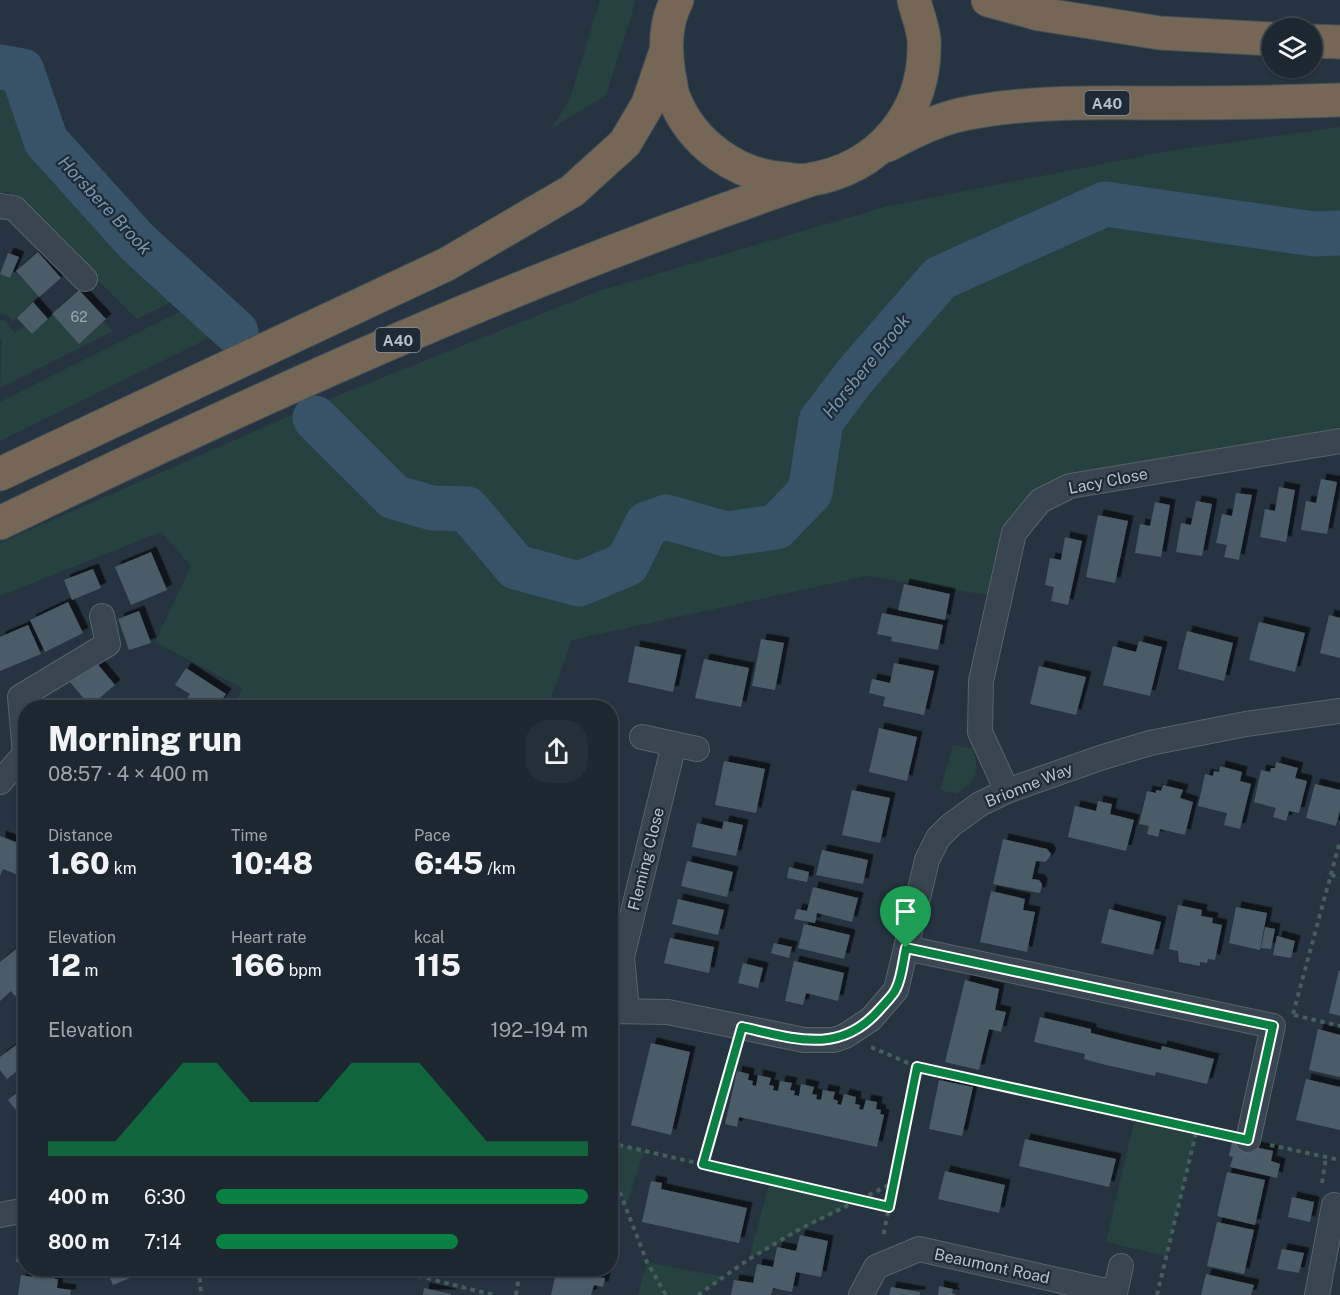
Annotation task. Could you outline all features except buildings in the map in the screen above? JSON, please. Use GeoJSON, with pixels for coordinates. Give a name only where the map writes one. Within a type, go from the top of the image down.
{"type":"FeatureCollection","features":[{"type":"Feature","properties":{"kind":"highway"},"geometry":{"type":"LineString","coordinates":[[665,54],[674,97],[696,136],[728,162],[766,178],[807,181],[846,170],[881,148],[907,117],[922,79],[924,38],[914,0]]}},
{"type":"Feature","properties":{"kind":"highway"},"geometry":{"type":"LineString","coordinates":[[988,0],[1038,14],[1160,33],[1262,38]]}},
{"type":"Feature","properties":{"kind":"highway"},"geometry":{"type":"LineString","coordinates":[[0,474],[447,264],[572,191],[624,143],[648,104],[665,54],[674,3]]}},
{"type":"Feature","properties":{"kind":"highway"},"geometry":{"type":"LineString","coordinates":[[1322,41],[1340,42]]}},
{"type":"Feature","properties":{"kind":"highway","name":"A40"},"geometry":{"type":"LineString","coordinates":[[881,148],[919,129],[958,116],[1010,107],[1072,103],[1340,100]]}},
{"type":"Feature","properties":{"kind":"highway","name":"A40"},"geometry":{"type":"LineString","coordinates":[[0,523],[132,459],[303,382],[559,272],[695,219],[807,181]]}},
{"type":"Feature","properties":{"kind":"street"},"geometry":{"type":"LineString","coordinates":[[0,206],[14,208],[85,279]]}},
{"type":"Feature","properties":{"kind":"street","name":"Lacy Close"},"geometry":{"type":"LineString","coordinates":[[1007,791],[980,732],[981,681],[1014,533],[1040,501],[1070,486],[1340,441]]}},
{"type":"Feature","properties":{"kind":"street"},"geometry":{"type":"LineString","coordinates":[[20,700],[20,697],[108,644],[102,616]]}},
{"type":"Feature","properties":{"kind":"street","name":"Brionne Way"},"geometry":{"type":"LineString","coordinates":[[619,1010],[668,1012],[804,1040],[834,1040],[845,1036],[871,1019],[896,990],[927,860],[939,838],[951,825],[980,804],[1007,791],[1150,743],[1246,724],[1340,711]]}},
{"type":"Feature","properties":{"kind":"street","name":"Fleming Close"},"geometry":{"type":"LineString","coordinates":[[619,1010],[622,957],[686,747],[642,737]]}},
{"type":"Feature","properties":{"kind":"street"},"geometry":{"type":"LineString","coordinates":[[0,782],[18,763]]}},
{"type":"Feature","properties":{"kind":"street"},"geometry":{"type":"LineString","coordinates":[[906,948],[1273,1026],[1248,1140]]}},
{"type":"Feature","properties":{"kind":"street"},"geometry":{"type":"LineString","coordinates":[[1317,1295],[1334,1205]]}},
{"type":"Feature","properties":{"kind":"street"},"geometry":{"type":"LineString","coordinates":[[0,1215],[18,1212]]}},
{"type":"Feature","properties":{"kind":"street","name":"Beaumont Road"},"geometry":{"type":"LineString","coordinates":[[876,1267],[919,1250],[1115,1293],[1121,1266]]}},
{"type":"Feature","properties":{"kind":"street"},"geometry":{"type":"LineString","coordinates":[[861,1295],[876,1267]]}},
{"type":"Feature","properties":{"kind":"path"},"geometry":{"type":"LineString","coordinates":[[1340,841],[1293,1015],[1340,1026]]}},
{"type":"Feature","properties":{"kind":"path"},"geometry":{"type":"LineString","coordinates":[[1331,875],[1340,877]]}},
{"type":"Feature","properties":{"kind":"path"},"geometry":{"type":"LineString","coordinates":[[703,1164],[742,1027]]}},
{"type":"Feature","properties":{"kind":"path"},"geometry":{"type":"LineString","coordinates":[[845,1036],[917,1067],[1340,1160]]}},
{"type":"Feature","properties":{"kind":"path"},"geometry":{"type":"LineString","coordinates":[[876,1267],[917,1067]]}},
{"type":"Feature","properties":{"kind":"path"},"geometry":{"type":"LineString","coordinates":[[1157,1295],[1197,1129]]}},
{"type":"Feature","properties":{"kind":"path"},"geometry":{"type":"LineString","coordinates":[[618,1145],[889,1207]]}},
{"type":"Feature","properties":{"kind":"path"},"geometry":{"type":"LineString","coordinates":[[698,1295],[800,1229],[893,1183]]}},
{"type":"Feature","properties":{"kind":"path"},"geometry":{"type":"LineString","coordinates":[[618,1188],[646,1262],[666,1295]]}},
{"type":"Feature","properties":{"kind":"path"},"geometry":{"type":"LineString","coordinates":[[200,1276],[201,1295]]}},
{"type":"Feature","properties":{"kind":"path"},"geometry":{"type":"LineString","coordinates":[[419,1276],[493,1295]]}},
{"type":"Feature","properties":{"kind":"path"},"geometry":{"type":"LineString","coordinates":[[516,1295],[519,1276]]}},
{"type":"Feature","properties":{"kind":"green space"},"geometry":{"type":"Polygon","coordinates":[[[600,0],[636,0],[606,95],[551,129],[570,99],[600,0]]]}},
{"type":"Feature","properties":{"kind":"green space"},"geometry":{"type":"Polygon","coordinates":[[[0,67],[22,71],[46,141],[191,292],[137,319],[9,192],[0,194],[0,67]]]}},
{"type":"Feature","properties":{"kind":"green space"},"geometry":{"type":"Polygon","coordinates":[[[1340,127],[1340,441],[1040,501],[1000,597],[866,576],[572,640],[550,700],[237,700],[242,688],[155,642],[191,566],[161,532],[0,596],[0,543],[317,404],[599,291],[888,206],[1169,151],[1340,127]]]}},
{"type":"Feature","properties":{"kind":"green space"},"geometry":{"type":"Polygon","coordinates":[[[14,270],[39,297],[13,321],[9,316],[0,314],[0,274],[10,278],[14,270]]]}},
{"type":"Feature","properties":{"kind":"green space"},"geometry":{"type":"Polygon","coordinates":[[[187,308],[213,336],[0,441],[0,402],[187,308]]]}},
{"type":"Feature","properties":{"kind":"green space"},"geometry":{"type":"Polygon","coordinates":[[[52,314],[79,344],[104,321],[113,331],[0,388],[2,339],[0,338],[0,320],[5,321],[15,333],[24,326],[32,334],[52,314]]]}},
{"type":"Feature","properties":{"kind":"green space"},"geometry":{"type":"Polygon","coordinates":[[[953,745],[973,749],[976,764],[973,780],[957,794],[940,790],[953,745]]]}},
{"type":"Feature","properties":{"kind":"green space"},"geometry":{"type":"Polygon","coordinates":[[[1136,1114],[1197,1129],[1166,1256],[1106,1242],[1136,1114]]]}},
{"type":"Feature","properties":{"kind":"green space"},"geometry":{"type":"Polygon","coordinates":[[[618,1145],[644,1151],[626,1207],[618,1186],[618,1145]]]}},
{"type":"Feature","properties":{"kind":"green space"},"geometry":{"type":"Polygon","coordinates":[[[770,1180],[857,1200],[749,1259],[770,1180]]]}},
{"type":"Feature","properties":{"kind":"green space"},"geometry":{"type":"Polygon","coordinates":[[[647,1262],[724,1277],[698,1295],[638,1295],[647,1262]]]}},
{"type":"Feature","properties":{"kind":"waterway","name":"Horsbere Brook"},"geometry":{"type":"LineString","coordinates":[[0,67],[22,71],[46,141],[138,243],[236,332]]}},
{"type":"Feature","properties":{"kind":"waterway","name":"Horsbere Brook"},"geometry":{"type":"LineString","coordinates":[[315,418],[394,497],[432,508],[467,509],[516,567],[579,584],[627,564],[647,524],[666,517],[726,534],[776,527],[810,492],[821,421],[855,376],[940,278],[1105,204],[1314,234],[1340,233]]}},
{"type":"Feature","properties":{"kind":"route"},"geometry":{"type":"LineString","coordinates":[[906,948],[1273,1026],[1248,1140],[917,1067],[889,1207],[703,1164],[742,1027],[804,1040],[834,1040],[845,1036],[871,1019],[896,990],[906,948]]}}]}
